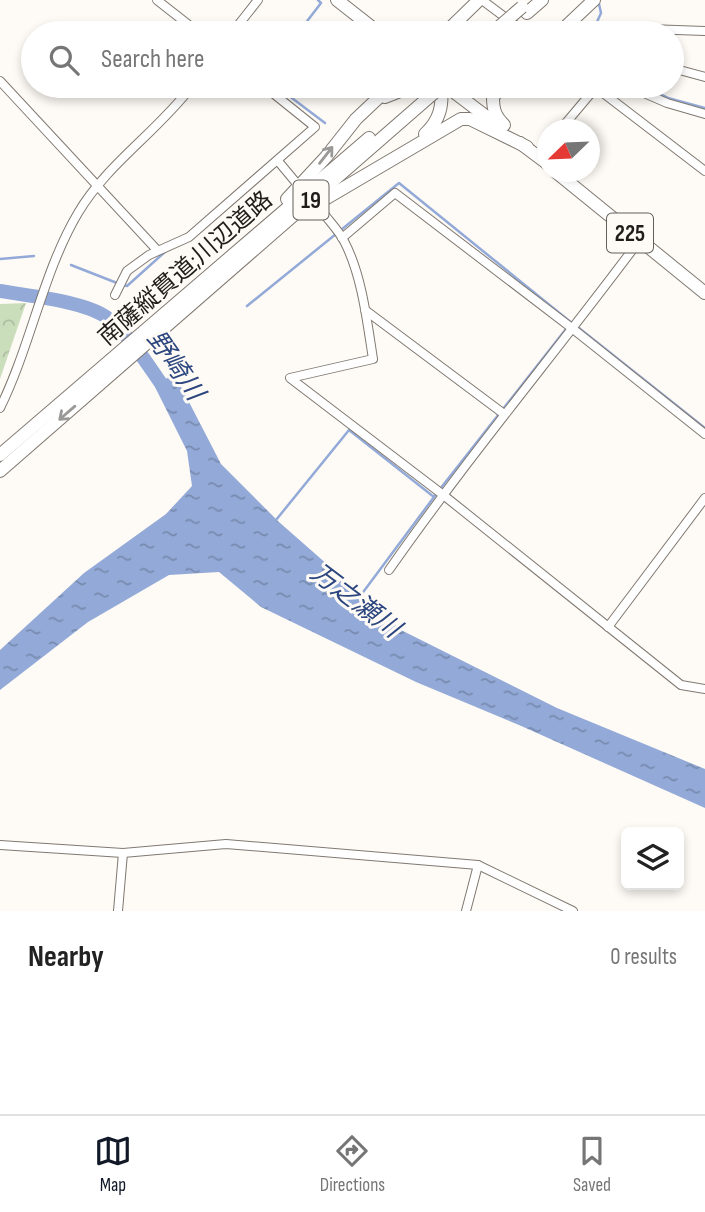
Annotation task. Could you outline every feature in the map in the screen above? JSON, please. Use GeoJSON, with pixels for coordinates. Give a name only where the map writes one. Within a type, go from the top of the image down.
{"type":"FeatureCollection","features":[{"type":"Feature","properties":{"kind":"highway"},"geometry":{"type":"LineString","coordinates":[[337,0],[363,21]]}},
{"type":"Feature","properties":{"kind":"highway"},"geometry":{"type":"LineString","coordinates":[[508,21],[526,7],[542,0]]}},
{"type":"Feature","properties":{"kind":"highway"},"geometry":{"type":"LineString","coordinates":[[572,21],[594,0]]}},
{"type":"Feature","properties":{"kind":"highway"},"geometry":{"type":"LineString","coordinates":[[460,21],[483,1]]}},
{"type":"Feature","properties":{"kind":"highway"},"geometry":{"type":"LineString","coordinates":[[514,21],[526,7]]}},
{"type":"Feature","properties":{"kind":"highway"},"geometry":{"type":"LineString","coordinates":[[350,11],[360,21]]}},
{"type":"Feature","properties":{"kind":"highway"},"geometry":{"type":"LineString","coordinates":[[350,11],[367,21]]}},
{"type":"Feature","properties":{"kind":"highway","name":"19"},"geometry":{"type":"LineString","coordinates":[[193,296],[296,190],[356,119],[379,98]]}},
{"type":"Feature","properties":{"kind":"highway","name":"19"},"geometry":{"type":"LineString","coordinates":[[375,102],[383,98]]}},
{"type":"Feature","properties":{"kind":"highway","name":"南薩縦貫道;川辺道路"},"geometry":{"type":"LineString","coordinates":[[0,471],[115,364],[414,98]]}},
{"type":"Feature","properties":{"kind":"highway","name":"19"},"geometry":{"type":"LineString","coordinates":[[398,156],[421,138],[438,118],[442,98]]}},
{"type":"Feature","properties":{"kind":"highway"},"geometry":{"type":"LineString","coordinates":[[460,98],[537,155]]}},
{"type":"Feature","properties":{"kind":"highway"},"geometry":{"type":"LineString","coordinates":[[493,98],[497,118],[527,147]]}},
{"type":"Feature","properties":{"kind":"highway","name":"19"},"geometry":{"type":"LineString","coordinates":[[193,296],[267,247],[310,208],[461,118],[470,119],[527,147]]}},
{"type":"Feature","properties":{"kind":"highway","name":"225"},"geometry":{"type":"LineString","coordinates":[[568,182],[705,293]]}},
{"type":"Feature","properties":{"kind":"highway","name":"南薩縦貫道;川辺道路"},"geometry":{"type":"LineString","coordinates":[[0,455],[115,364]]}},
{"type":"Feature","properties":{"kind":"street"},"geometry":{"type":"LineString","coordinates":[[157,0],[184,21]]}},
{"type":"Feature","properties":{"kind":"street"},"geometry":{"type":"LineString","coordinates":[[241,21],[258,0]]}},
{"type":"Feature","properties":{"kind":"street"},"geometry":{"type":"LineString","coordinates":[[483,1],[510,21]]}},
{"type":"Feature","properties":{"kind":"street"},"geometry":{"type":"LineString","coordinates":[[684,30],[705,31]]}},
{"type":"Feature","properties":{"kind":"street"},"geometry":{"type":"LineString","coordinates":[[684,71],[705,77]]}},
{"type":"Feature","properties":{"kind":"street"},"geometry":{"type":"LineString","coordinates":[[0,81],[158,250]]}},
{"type":"Feature","properties":{"kind":"street"},"geometry":{"type":"LineString","coordinates":[[0,408],[50,277],[78,214],[96,185],[182,98]]}},
{"type":"Feature","properties":{"kind":"street"},"geometry":{"type":"LineString","coordinates":[[115,295],[127,271],[158,250],[189,237],[315,127],[279,98]]}},
{"type":"Feature","properties":{"kind":"street"},"geometry":{"type":"LineString","coordinates":[[569,119],[586,98]]}},
{"type":"Feature","properties":{"kind":"street"},"geometry":{"type":"LineString","coordinates":[[611,98],[705,171]]}},
{"type":"Feature","properties":{"kind":"street"},"geometry":{"type":"LineString","coordinates":[[656,98],[705,114]]}},
{"type":"Feature","properties":{"kind":"street"},"geometry":{"type":"LineString","coordinates":[[278,160],[298,185]]}},
{"type":"Feature","properties":{"kind":"street"},"geometry":{"type":"LineString","coordinates":[[342,238],[395,193],[705,434]]}},
{"type":"Feature","properties":{"kind":"street"},"geometry":{"type":"LineString","coordinates":[[324,214],[349,251],[365,310],[373,359],[290,378],[681,685],[705,689]]}},
{"type":"Feature","properties":{"kind":"street"},"geometry":{"type":"LineString","coordinates":[[389,570],[502,412],[573,329],[639,241]]}},
{"type":"Feature","properties":{"kind":"street"},"geometry":{"type":"LineString","coordinates":[[365,310],[502,412]]}},
{"type":"Feature","properties":{"kind":"street"},"geometry":{"type":"LineString","coordinates":[[608,627],[705,498]]}},
{"type":"Feature","properties":{"kind":"street"},"geometry":{"type":"LineString","coordinates":[[0,845],[123,853],[226,844],[478,864],[573,911]]}},
{"type":"Feature","properties":{"kind":"street"},"geometry":{"type":"LineString","coordinates":[[118,911],[123,853]]}},
{"type":"Feature","properties":{"kind":"street"},"geometry":{"type":"LineString","coordinates":[[466,911],[478,864]]}},
{"type":"Feature","properties":{"kind":"green space"},"geometry":{"type":"Polygon","coordinates":[[[26,303],[0,379],[0,304],[26,303]]]}},
{"type":"Feature","properties":{"kind":"water","name":"万之瀬川"},"geometry":{"type":"Polygon","coordinates":[[[174,373],[221,464],[279,522],[403,631],[557,708],[705,769],[705,808],[416,682],[261,607],[219,572],[169,575],[88,622],[0,690],[0,650],[84,573],[166,514],[192,486],[187,451],[155,387],[174,373]]]}},
{"type":"Feature","properties":{"kind":"waterway"},"geometry":{"type":"LineString","coordinates":[[307,21],[321,3],[318,0]]}},
{"type":"Feature","properties":{"kind":"waterway"},"geometry":{"type":"LineString","coordinates":[[597,21],[601,13],[599,4]]}},
{"type":"Feature","properties":{"kind":"waterway"},"geometry":{"type":"LineString","coordinates":[[292,98],[325,123]]}},
{"type":"Feature","properties":{"kind":"waterway"},"geometry":{"type":"LineString","coordinates":[[668,98],[705,108]]}},
{"type":"Feature","properties":{"kind":"waterway"},"geometry":{"type":"LineString","coordinates":[[247,306],[399,183],[573,324]]}},
{"type":"Feature","properties":{"kind":"waterway"},"geometry":{"type":"LineString","coordinates":[[123,285],[127,286],[166,251]]}},
{"type":"Feature","properties":{"kind":"waterway"},"geometry":{"type":"LineString","coordinates":[[0,259],[34,256]]}},
{"type":"Feature","properties":{"kind":"waterway"},"geometry":{"type":"LineString","coordinates":[[71,265],[117,283]]}},
{"type":"Feature","properties":{"kind":"waterway","name":"野崎川"},"geometry":{"type":"LineString","coordinates":[[0,291],[70,303],[106,317],[133,344],[171,398]]}},
{"type":"Feature","properties":{"kind":"waterway"},"geometry":{"type":"LineString","coordinates":[[579,328],[705,428]]}},
{"type":"Feature","properties":{"kind":"waterway"},"geometry":{"type":"LineString","coordinates":[[503,409],[566,329]]}},
{"type":"Feature","properties":{"kind":"waterway"},"geometry":{"type":"LineString","coordinates":[[440,489],[499,414]]}},
{"type":"Feature","properties":{"kind":"waterway"},"geometry":{"type":"LineString","coordinates":[[276,520],[349,430],[434,497],[436,494]]}},
{"type":"Feature","properties":{"kind":"waterway","name":"万之瀬川"},"geometry":{"type":"LineString","coordinates":[[361,595],[434,497]]}}]}
